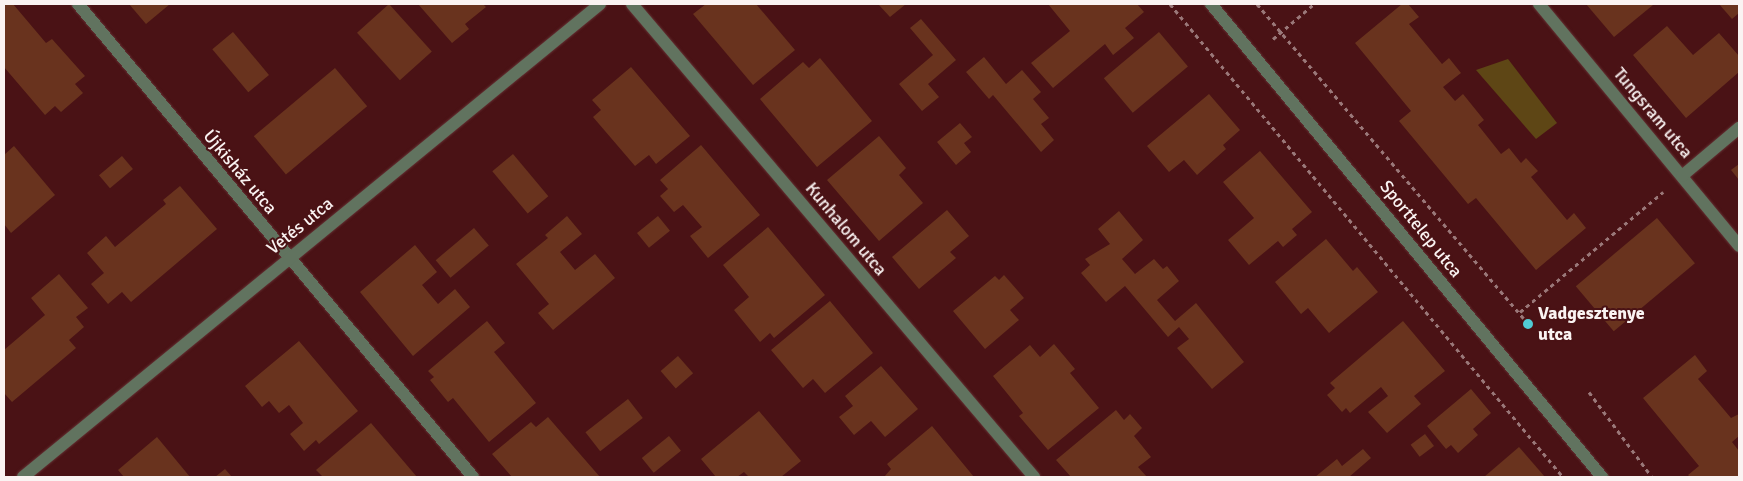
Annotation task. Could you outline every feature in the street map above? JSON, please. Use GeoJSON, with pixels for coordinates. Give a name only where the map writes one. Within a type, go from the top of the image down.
{"type":"FeatureCollection","features":[{"type":"Feature","properties":{"kind":"street","name":"Újkisház utca"},"geometry":{"type":"LineString","coordinates":[[78,4],[288,258],[473,477]]}},
{"type":"Feature","properties":{"kind":"street","name":"Vetés utca"},"geometry":{"type":"LineString","coordinates":[[23,477],[600,4]]}},
{"type":"Feature","properties":{"kind":"street","name":"Kunhalom utca"},"geometry":{"type":"LineString","coordinates":[[632,4],[1034,477]]}},
{"type":"Feature","properties":{"kind":"street","name":"Sporttelep utca"},"geometry":{"type":"LineString","coordinates":[[1211,4],[1602,477]]}},
{"type":"Feature","properties":{"kind":"street","name":"Tungsram utca"},"geometry":{"type":"LineString","coordinates":[[1539,4],[1739,246]]}},
{"type":"Feature","properties":{"kind":"street"},"geometry":{"type":"LineString","coordinates":[[1682,176],[1739,128]]}},
{"type":"Feature","properties":{"kind":"path"},"geometry":{"type":"LineString","coordinates":[[1170,4],[1563,477]]}},
{"type":"Feature","properties":{"kind":"path"},"geometry":{"type":"LineString","coordinates":[[1257,4],[1520,312],[1528,324]]}},
{"type":"Feature","properties":{"kind":"path"},"geometry":{"type":"LineString","coordinates":[[1254,54],[1314,4]]}},
{"type":"Feature","properties":{"kind":"path"},"geometry":{"type":"LineString","coordinates":[[1520,312],[1682,176]]}},
{"type":"Feature","properties":{"kind":"path"},"geometry":{"type":"LineString","coordinates":[[1589,392],[1652,477]]}},
{"type":"Feature","properties":{"kind":"shaded area"},"geometry":{"type":"Polygon","coordinates":[[[1508,59],[1557,123],[1536,139],[1476,70],[1508,59]]]}},
{"type":"Feature","properties":{"kind":"building"},"geometry":{"type":"Polygon","coordinates":[[[4,4],[13,4],[46,43],[52,39],[85,76],[75,84],[83,93],[61,112],[55,106],[45,115],[4,67],[4,4]]]}},
{"type":"Feature","properties":{"kind":"building"},"geometry":{"type":"Polygon","coordinates":[[[129,4],[170,4],[146,24],[129,4]]]}},
{"type":"Feature","properties":{"kind":"building"},"geometry":{"type":"Polygon","coordinates":[[[389,4],[432,52],[400,80],[357,33],[389,4]]]}},
{"type":"Feature","properties":{"kind":"building"},"geometry":{"type":"Polygon","coordinates":[[[418,4],[483,4],[486,7],[465,24],[469,29],[452,43],[418,4]]]}},
{"type":"Feature","properties":{"kind":"building"},"geometry":{"type":"Polygon","coordinates":[[[706,4],[756,4],[795,50],[753,85],[693,14],[706,4]]]}},
{"type":"Feature","properties":{"kind":"building"},"geometry":{"type":"Polygon","coordinates":[[[878,4],[906,4],[890,17],[878,4]]]}},
{"type":"Feature","properties":{"kind":"building"},"geometry":{"type":"Polygon","coordinates":[[[1048,4],[1137,4],[1144,12],[1125,28],[1134,38],[1113,55],[1105,44],[1053,88],[1031,63],[1070,31],[1048,4]]]}},
{"type":"Feature","properties":{"kind":"building"},"geometry":{"type":"Polygon","coordinates":[[[1402,4],[1408,4],[1419,17],[1409,24],[1442,64],[1449,58],[1461,73],[1443,87],[1455,101],[1463,94],[1484,120],[1478,125],[1501,154],[1509,148],[1521,163],[1526,158],[1538,171],[1531,177],[1567,220],[1574,213],[1586,228],[1536,270],[1476,198],[1468,204],[1399,121],[1411,111],[1355,43],[1402,4]]]}},
{"type":"Feature","properties":{"kind":"building"},"geometry":{"type":"Polygon","coordinates":[[[1586,4],[1652,4],[1653,5],[1614,37],[1586,4]]]}},
{"type":"Feature","properties":{"kind":"building"},"geometry":{"type":"Polygon","coordinates":[[[1719,4],[1739,4],[1739,13],[1732,19],[1719,4]]]}},
{"type":"Feature","properties":{"kind":"building"},"geometry":{"type":"Polygon","coordinates":[[[921,19],[956,60],[928,84],[939,97],[922,111],[899,84],[933,55],[910,28],[921,19]]]}},
{"type":"Feature","properties":{"kind":"building"},"geometry":{"type":"Polygon","coordinates":[[[1667,26],[1693,55],[1719,33],[1739,56],[1739,72],[1686,118],[1633,55],[1667,26]]]}},
{"type":"Feature","properties":{"kind":"building"},"geometry":{"type":"Polygon","coordinates":[[[233,32],[269,75],[248,92],[212,49],[233,32]]]}},
{"type":"Feature","properties":{"kind":"building"},"geometry":{"type":"Polygon","coordinates":[[[1159,32],[1188,66],[1133,113],[1104,78],[1159,32]]]}},
{"type":"Feature","properties":{"kind":"building"},"geometry":{"type":"Polygon","coordinates":[[[984,57],[1006,84],[1022,70],[1041,92],[1033,99],[1049,118],[1041,124],[1054,140],[1041,152],[993,95],[989,99],[966,72],[984,57]]]}},
{"type":"Feature","properties":{"kind":"building"},"geometry":{"type":"Polygon","coordinates":[[[820,58],[872,121],[817,167],[760,99],[803,62],[809,68],[820,58]]]}},
{"type":"Feature","properties":{"kind":"building"},"geometry":{"type":"Polygon","coordinates":[[[631,67],[690,136],[656,164],[649,155],[635,166],[593,117],[601,110],[592,100],[631,67]]]}},
{"type":"Feature","properties":{"kind":"building"},"geometry":{"type":"Polygon","coordinates":[[[335,68],[367,106],[286,174],[254,136],[335,68]]]}},
{"type":"Feature","properties":{"kind":"building"},"geometry":{"type":"Polygon","coordinates":[[[1209,94],[1240,130],[1223,145],[1226,149],[1197,175],[1184,160],[1169,172],[1147,146],[1209,94]]]}},
{"type":"Feature","properties":{"kind":"building"},"geometry":{"type":"Polygon","coordinates":[[[960,123],[972,137],[964,143],[971,152],[956,165],[937,142],[960,123]]]}},
{"type":"Feature","properties":{"kind":"building"},"geometry":{"type":"Polygon","coordinates":[[[879,136],[906,168],[899,175],[923,203],[879,241],[827,180],[879,136]]]}},
{"type":"Feature","properties":{"kind":"building"},"geometry":{"type":"Polygon","coordinates":[[[701,145],[760,215],[708,258],[690,236],[702,227],[683,205],[674,212],[660,196],[668,189],[660,180],[701,145]]]}},
{"type":"Feature","properties":{"kind":"building"},"geometry":{"type":"Polygon","coordinates":[[[14,146],[55,195],[11,233],[4,224],[4,155],[14,146]]]}},
{"type":"Feature","properties":{"kind":"building"},"geometry":{"type":"Polygon","coordinates":[[[1260,151],[1312,212],[1292,229],[1297,235],[1283,247],[1278,241],[1249,265],[1228,240],[1254,218],[1223,182],[1260,151]]]}},
{"type":"Feature","properties":{"kind":"building"},"geometry":{"type":"Polygon","coordinates":[[[513,154],[548,196],[528,213],[492,171],[513,154]]]}},
{"type":"Feature","properties":{"kind":"building"},"geometry":{"type":"Polygon","coordinates":[[[122,156],[133,169],[110,188],[99,175],[122,156]]]}},
{"type":"Feature","properties":{"kind":"building"},"geometry":{"type":"Polygon","coordinates":[[[1739,164],[1739,180],[1731,170],[1739,164]]]}},
{"type":"Feature","properties":{"kind":"building"},"geometry":{"type":"Polygon","coordinates":[[[180,186],[217,229],[131,302],[122,292],[108,304],[91,284],[104,273],[87,253],[106,236],[115,247],[166,204],[163,200],[180,186]]]}},
{"type":"Feature","properties":{"kind":"building"},"geometry":{"type":"Polygon","coordinates":[[[947,210],[969,236],[950,252],[956,258],[919,289],[892,257],[947,210]]]}},
{"type":"Feature","properties":{"kind":"building"},"geometry":{"type":"Polygon","coordinates":[[[1119,211],[1143,240],[1122,259],[1135,274],[1154,259],[1163,269],[1167,266],[1179,281],[1157,300],[1175,321],[1196,303],[1244,362],[1212,389],[1177,348],[1189,339],[1179,327],[1168,337],[1125,286],[1106,302],[1081,273],[1090,265],[1085,259],[1110,244],[1098,229],[1119,211]]]}},
{"type":"Feature","properties":{"kind":"building"},"geometry":{"type":"Polygon","coordinates":[[[567,216],[582,234],[560,252],[575,270],[595,254],[615,278],[553,330],[538,313],[549,304],[516,264],[548,238],[545,235],[567,216]]]}},
{"type":"Feature","properties":{"kind":"building"},"geometry":{"type":"Polygon","coordinates":[[[658,216],[670,231],[649,248],[637,233],[658,216]]]}},
{"type":"Feature","properties":{"kind":"building"},"geometry":{"type":"Polygon","coordinates":[[[1657,218],[1695,263],[1614,331],[1576,286],[1657,218]]]}},
{"type":"Feature","properties":{"kind":"building"},"geometry":{"type":"Polygon","coordinates":[[[768,227],[825,295],[774,338],[770,333],[760,342],[734,310],[749,297],[723,265],[768,227]]]}},
{"type":"Feature","properties":{"kind":"building"},"geometry":{"type":"Polygon","coordinates":[[[474,228],[489,246],[450,278],[436,260],[474,228]]]}},
{"type":"Feature","properties":{"kind":"building"},"geometry":{"type":"Polygon","coordinates":[[[1326,239],[1353,271],[1357,267],[1378,292],[1329,333],[1308,308],[1301,314],[1275,282],[1326,239]]]}},
{"type":"Feature","properties":{"kind":"building"},"geometry":{"type":"Polygon","coordinates":[[[415,245],[437,272],[422,285],[438,304],[455,289],[470,307],[413,356],[360,292],[415,245]]]}},
{"type":"Feature","properties":{"kind":"building"},"geometry":{"type":"Polygon","coordinates":[[[59,274],[88,308],[76,317],[84,327],[69,340],[76,348],[12,402],[4,393],[4,350],[45,315],[31,298],[59,274]]]}},
{"type":"Feature","properties":{"kind":"building"},"geometry":{"type":"Polygon","coordinates":[[[1004,275],[1024,298],[1010,310],[1019,320],[985,349],[953,311],[995,276],[999,280],[1004,275]]]}},
{"type":"Feature","properties":{"kind":"building"},"geometry":{"type":"Polygon","coordinates":[[[830,301],[873,353],[825,393],[813,379],[803,388],[771,350],[830,301]]]}},
{"type":"Feature","properties":{"kind":"building"},"geometry":{"type":"Polygon","coordinates":[[[487,321],[505,343],[494,352],[536,403],[489,442],[453,398],[448,402],[430,380],[434,377],[428,371],[487,321]]]}},
{"type":"Feature","properties":{"kind":"building"},"geometry":{"type":"Polygon","coordinates":[[[1403,321],[1445,371],[1414,396],[1421,404],[1387,433],[1368,412],[1388,396],[1381,387],[1350,413],[1346,408],[1342,412],[1327,395],[1335,388],[1330,383],[1403,321]]]}},
{"type":"Feature","properties":{"kind":"building"},"geometry":{"type":"Polygon","coordinates":[[[299,341],[358,411],[319,444],[316,440],[304,451],[290,434],[303,423],[289,405],[279,413],[269,401],[262,407],[245,386],[299,341]]]}},
{"type":"Feature","properties":{"kind":"building"},"geometry":{"type":"Polygon","coordinates":[[[1054,344],[1075,369],[1070,373],[1099,408],[1048,450],[1019,416],[1023,413],[993,376],[1030,345],[1040,357],[1054,344]]]}},
{"type":"Feature","properties":{"kind":"building"},"geometry":{"type":"Polygon","coordinates":[[[1695,355],[1707,371],[1698,379],[1731,418],[1739,414],[1739,436],[1732,442],[1739,451],[1739,477],[1690,477],[1688,475],[1699,466],[1643,398],[1695,355]]]}},
{"type":"Feature","properties":{"kind":"building"},"geometry":{"type":"Polygon","coordinates":[[[678,356],[693,373],[676,388],[661,371],[678,356]]]}},
{"type":"Feature","properties":{"kind":"building"},"geometry":{"type":"Polygon","coordinates":[[[881,366],[918,409],[885,437],[871,421],[854,435],[839,417],[853,406],[845,396],[881,366]]]}},
{"type":"Feature","properties":{"kind":"building"},"geometry":{"type":"Polygon","coordinates":[[[1471,389],[1491,413],[1473,429],[1478,435],[1458,453],[1451,445],[1446,449],[1427,426],[1471,389]]]}},
{"type":"Feature","properties":{"kind":"building"},"geometry":{"type":"Polygon","coordinates":[[[628,399],[643,418],[600,451],[585,432],[628,399]]]}},
{"type":"Feature","properties":{"kind":"building"},"geometry":{"type":"Polygon","coordinates":[[[1116,410],[1124,420],[1130,414],[1142,428],[1134,436],[1151,457],[1138,467],[1147,477],[1071,477],[1056,460],[1116,410]]]}},
{"type":"Feature","properties":{"kind":"building"},"geometry":{"type":"Polygon","coordinates":[[[759,411],[801,461],[781,477],[749,477],[744,472],[737,477],[716,477],[701,459],[759,411]]]}},
{"type":"Feature","properties":{"kind":"building"},"geometry":{"type":"Polygon","coordinates":[[[548,417],[600,477],[512,477],[492,454],[531,422],[536,427],[548,417]]]}},
{"type":"Feature","properties":{"kind":"building"},"geometry":{"type":"Polygon","coordinates":[[[371,423],[417,477],[323,477],[316,470],[371,423]]]}},
{"type":"Feature","properties":{"kind":"building"},"geometry":{"type":"Polygon","coordinates":[[[932,426],[974,477],[884,477],[891,469],[887,464],[932,426]]]}},
{"type":"Feature","properties":{"kind":"building"},"geometry":{"type":"Polygon","coordinates":[[[1425,434],[1434,446],[1420,457],[1411,445],[1425,434]]]}},
{"type":"Feature","properties":{"kind":"building"},"geometry":{"type":"Polygon","coordinates":[[[669,436],[681,451],[654,473],[642,458],[669,436]]]}},
{"type":"Feature","properties":{"kind":"building"},"geometry":{"type":"Polygon","coordinates":[[[157,437],[190,477],[124,477],[118,470],[157,437]]]}},
{"type":"Feature","properties":{"kind":"building"},"geometry":{"type":"Polygon","coordinates":[[[1519,447],[1545,477],[1484,477],[1519,447]]]}},
{"type":"Feature","properties":{"kind":"building"},"geometry":{"type":"Polygon","coordinates":[[[1363,449],[1371,458],[1349,477],[1315,477],[1337,459],[1342,466],[1363,449]]]}},
{"type":"Feature","properties":{"kind":"building"},"geometry":{"type":"Polygon","coordinates":[[[225,469],[232,477],[215,477],[225,469]]]}},
{"type":"Feature","properties":{"kind":"place","name":"Vadgesztenye utca"},"geometry":{"type":"Point","coordinates":[1528,324]}}]}
